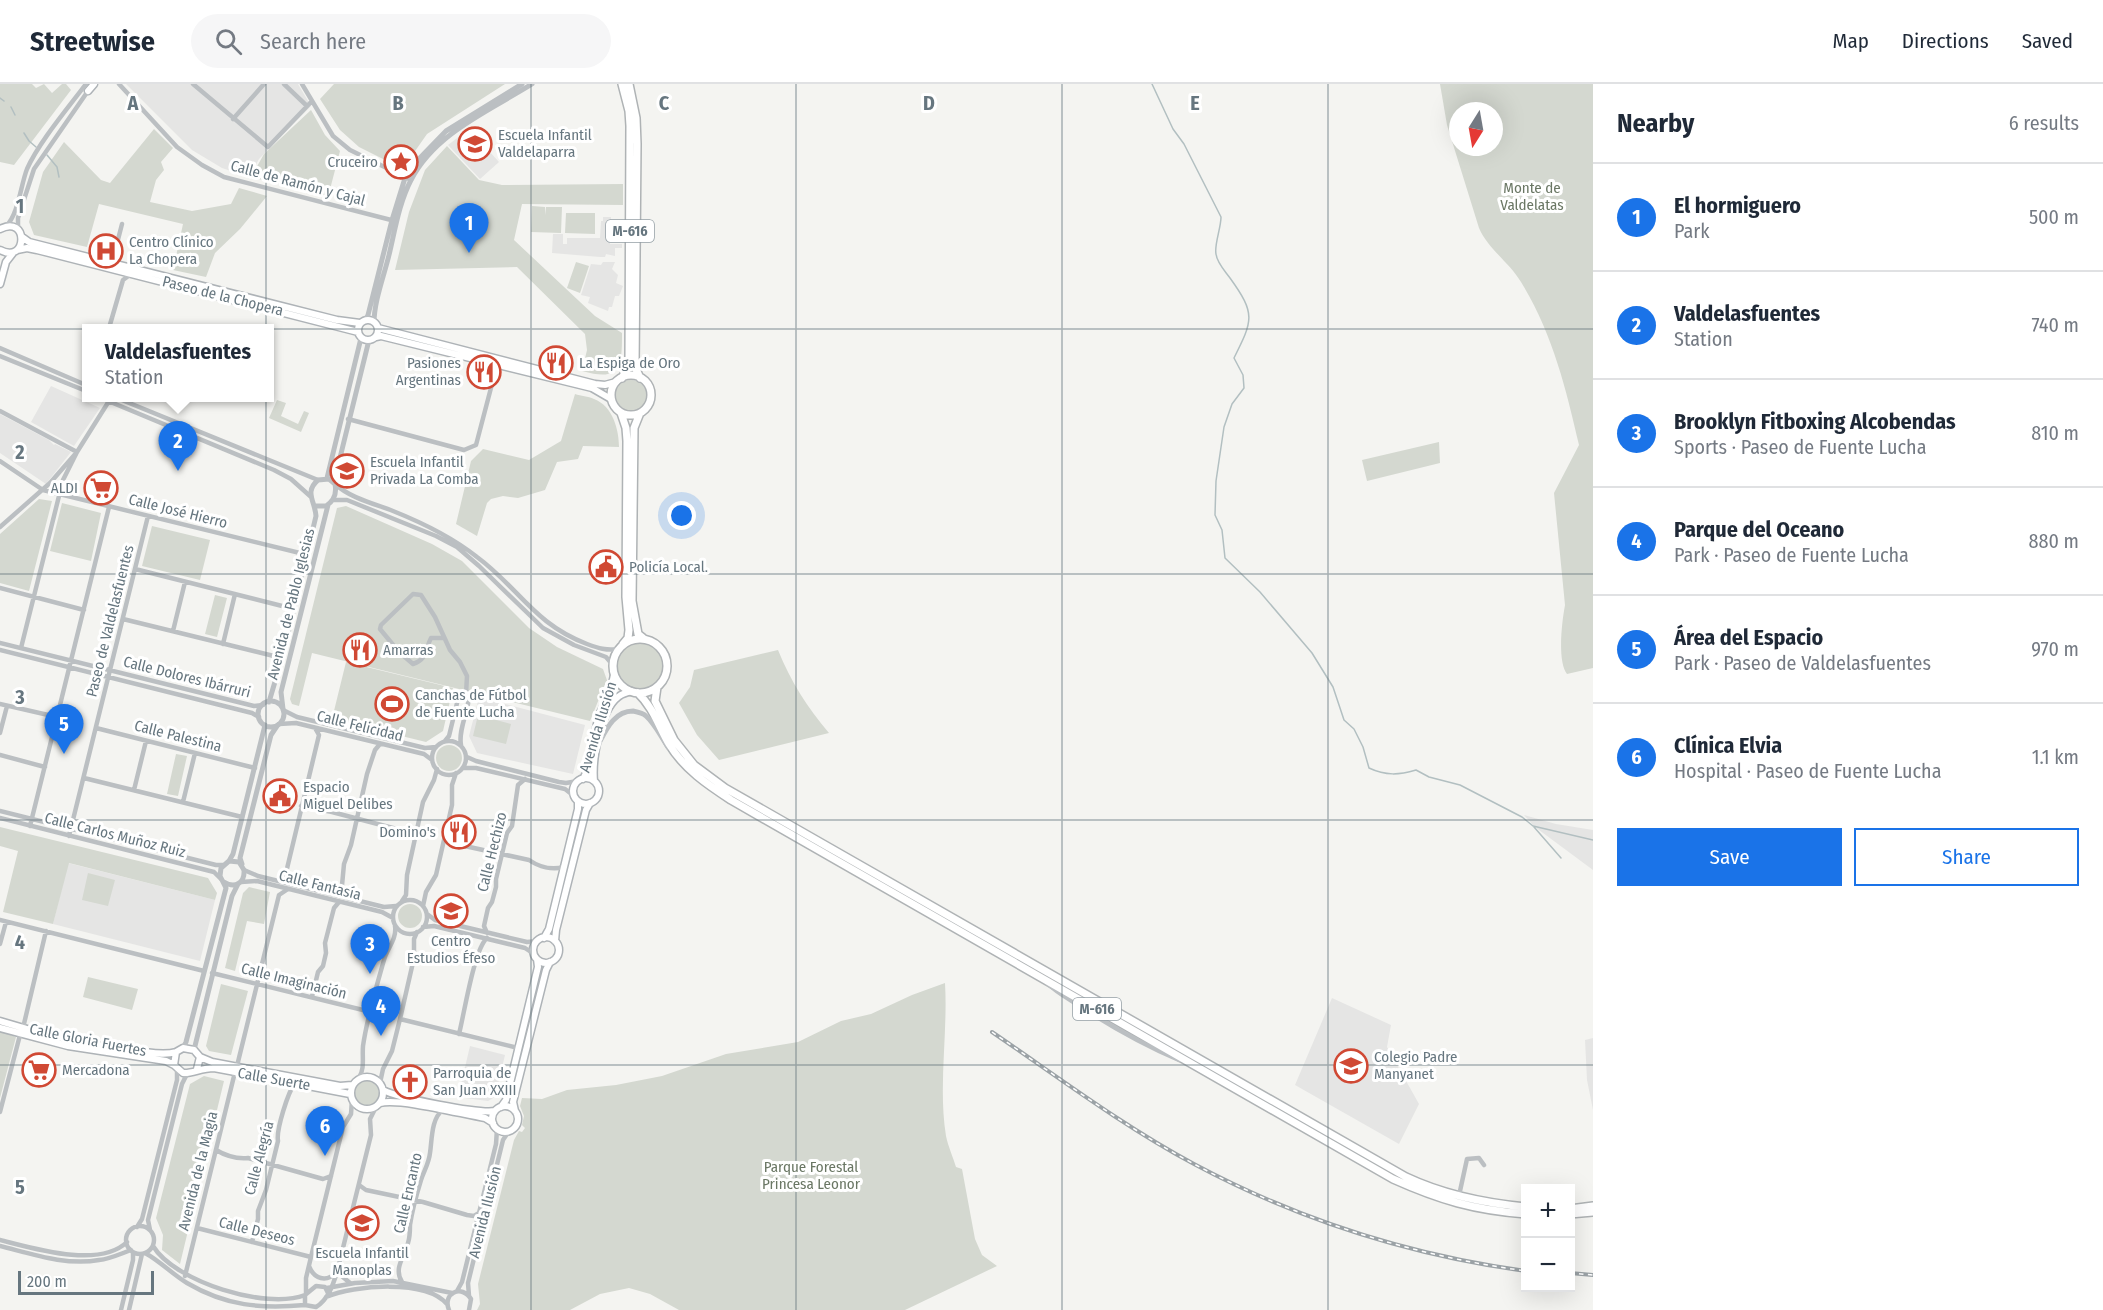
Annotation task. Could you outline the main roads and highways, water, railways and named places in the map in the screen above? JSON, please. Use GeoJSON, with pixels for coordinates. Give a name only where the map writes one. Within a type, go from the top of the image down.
{"type":"FeatureCollection","features":[{"type":"Feature","properties":{"kind":"highway","name":"M-616"},"geometry":{"type":"LineString","coordinates":[[611,399],[611,393],[627,369],[629,359],[631,172],[629,111],[622,84]]}},
{"type":"Feature","properties":{"kind":"highway","name":"M-616"},"geometry":{"type":"LineString","coordinates":[[629,84],[636,126],[635,367],[650,392],[649,404],[640,413],[634,428],[632,601],[639,634],[652,641],[665,654],[667,672],[657,687],[655,701],[674,740],[694,765],[725,788],[1406,1177],[1432,1189],[1462,1198],[1521,1206]]}},
{"type":"Feature","properties":{"kind":"highway"},"geometry":{"type":"LineString","coordinates":[[619,380],[634,376],[640,378]]}},
{"type":"Feature","properties":{"kind":"highway"},"geometry":{"type":"LineString","coordinates":[[611,399],[621,413],[627,441],[626,597],[629,630],[628,638],[620,646],[612,664],[614,675]]}},
{"type":"Feature","properties":{"kind":"highway"},"geometry":{"type":"LineString","coordinates":[[621,413],[627,415],[640,413]]}},
{"type":"Feature","properties":{"kind":"highway"},"geometry":{"type":"LineString","coordinates":[[620,646],[633,639],[643,638]]}},
{"type":"Feature","properties":{"kind":"highway","name":"M-616"},"geometry":{"type":"LineString","coordinates":[[614,675],[618,682],[647,702],[670,746],[685,765],[705,783],[731,800],[1393,1179],[1460,1205],[1521,1214]]}},
{"type":"Feature","properties":{"kind":"highway"},"geometry":{"type":"LineString","coordinates":[[634,692],[652,690],[657,687]]}},
{"type":"Feature","properties":{"kind":"highway"},"geometry":{"type":"LineString","coordinates":[[1575,1208],[1593,1206]]}},
{"type":"Feature","properties":{"kind":"highway"},"geometry":{"type":"LineString","coordinates":[[1575,1214],[1593,1212]]}},
{"type":"Feature","properties":{"kind":"main road"},"geometry":{"type":"LineString","coordinates":[[87,88],[94,84]]}},
{"type":"Feature","properties":{"kind":"main road","name":"Paseo de la Chopera"},"geometry":{"type":"LineString","coordinates":[[2,228],[12,227],[28,242],[346,322],[376,325]]}},
{"type":"Feature","properties":{"kind":"main road"},"geometry":{"type":"LineString","coordinates":[[0,284],[6,262],[22,242],[20,234]]}},
{"type":"Feature","properties":{"kind":"main road","name":"Paseo de la Chopera"},"geometry":{"type":"LineString","coordinates":[[0,250],[8,254],[27,248],[37,250],[132,273],[373,338]]}},
{"type":"Feature","properties":{"kind":"main road"},"geometry":{"type":"LineString","coordinates":[[359,335],[363,322]]}},
{"type":"Feature","properties":{"kind":"main road"},"geometry":{"type":"LineString","coordinates":[[376,325],[382,331],[595,384],[605,385],[619,380]]}},
{"type":"Feature","properties":{"kind":"main road"},"geometry":{"type":"LineString","coordinates":[[376,325],[373,338],[381,336],[591,387],[611,399]]}},
{"type":"Feature","properties":{"kind":"main road","name":"Avenida Ilusión"},"geometry":{"type":"LineString","coordinates":[[580,780],[586,773],[599,715],[610,693],[614,675]]}},
{"type":"Feature","properties":{"kind":"main road","name":"Avenida Ilusión"},"geometry":{"type":"LineString","coordinates":[[594,781],[593,769],[598,745],[610,706],[620,695],[634,692]]}},
{"type":"Feature","properties":{"kind":"main road"},"geometry":{"type":"LineString","coordinates":[[378,1105],[383,1090],[380,1083],[374,1078],[359,1078],[352,1085],[351,1097],[356,1106],[362,1109],[369,1109],[393,1101],[485,1118],[495,1126],[509,1131],[517,1122],[514,1098],[546,970],[550,962],[558,955],[559,948],[555,935],[586,810],[598,795],[598,788],[594,781],[580,780],[573,788],[578,809],[549,929],[534,947],[538,967],[506,1100],[495,1111],[486,1112],[394,1095],[383,1090]]}},
{"type":"Feature","properties":{"kind":"main road"},"geometry":{"type":"LineString","coordinates":[[576,799],[590,803]]}},
{"type":"Feature","properties":{"kind":"main road"},"geometry":{"type":"LineString","coordinates":[[541,939],[555,941]]}},
{"type":"Feature","properties":{"kind":"main road"},"geometry":{"type":"LineString","coordinates":[[536,957],[543,963],[550,962]]}},
{"type":"Feature","properties":{"kind":"main road","name":"Calle Gloria Fuertes"},"geometry":{"type":"LineString","coordinates":[[0,1021],[21,1031],[68,1046],[166,1061],[175,1067]]}},
{"type":"Feature","properties":{"kind":"main road","name":"Calle Gloria Fuertes"},"geometry":{"type":"LineString","coordinates":[[0,1028],[115,1048],[167,1055],[176,1053]]}},
{"type":"Feature","properties":{"kind":"main road"},"geometry":{"type":"LineString","coordinates":[[183,1048],[194,1050],[200,1057],[197,1069],[187,1074],[175,1067],[176,1053],[183,1048]]}},
{"type":"Feature","properties":{"kind":"main road","name":"Calle Suerte"},"geometry":{"type":"LineString","coordinates":[[200,1057],[236,1069],[351,1097]]}},
{"type":"Feature","properties":{"kind":"main road","name":"Calle Suerte"},"geometry":{"type":"LineString","coordinates":[[197,1069],[236,1069],[340,1086],[352,1085]]}},
{"type":"Feature","properties":{"kind":"main road"},"geometry":{"type":"LineString","coordinates":[[501,1107],[509,1107],[515,1111]]}},
{"type":"Feature","properties":{"kind":"main road"},"geometry":{"type":"LineString","coordinates":[[495,1111],[492,1119],[495,1126]]}},
{"type":"Feature","properties":{"kind":"waterway"},"geometry":{"type":"LineString","coordinates":[[1152,84],[1173,129],[1184,144],[1221,217],[1216,246],[1217,257],[1248,309],[1248,325],[1234,358],[1243,375],[1244,388],[1232,404],[1224,427],[1216,481],[1215,515],[1222,530],[1225,558],[1260,592],[1312,653],[1333,687],[1344,720],[1354,729],[1363,747],[1369,768],[1392,774],[1416,770],[1429,777],[1460,785],[1522,817],[1533,826],[1593,840]]}},
{"type":"Feature","properties":{"kind":"waterway"},"geometry":{"type":"LineString","coordinates":[[0,98],[4,101]]}},
{"type":"Feature","properties":{"kind":"waterway"},"geometry":{"type":"LineString","coordinates":[[11,107],[15,115]]}},
{"type":"Feature","properties":{"kind":"waterway"},"geometry":{"type":"LineString","coordinates":[[24,133],[36,147]]}},
{"type":"Feature","properties":{"kind":"waterway"},"geometry":{"type":"LineString","coordinates":[[47,155],[57,167],[59,177]]}},
{"type":"Feature","properties":{"kind":"waterway"},"geometry":{"type":"LineString","coordinates":[[1534,827],[1561,858]]}},
{"type":"Feature","properties":{"kind":"railway"},"geometry":{"type":"LineString","coordinates":[[992,1032],[1142,1134],[1233,1184],[1313,1218],[1397,1245],[1521,1270]]}},
{"type":"Feature","properties":{"kind":"railway"},"geometry":{"type":"LineString","coordinates":[[1575,1273],[1593,1275]]}},
{"type":"Feature","properties":{"kind":"place","name":"Escuela Infantil Valdelaparra"},"geometry":{"type":"Point","coordinates":[475,144]}},
{"type":"Feature","properties":{"kind":"place","name":"Cruceiro"},"geometry":{"type":"Point","coordinates":[401,162]}},
{"type":"Feature","properties":{"kind":"place","name":"Centro Clínico La Chopera"},"geometry":{"type":"Point","coordinates":[106,251]}},
{"type":"Feature","properties":{"kind":"place","name":"El hormiguero"},"geometry":{"type":"Point","coordinates":[469,253]}},
{"type":"Feature","properties":{"kind":"place","name":"La Espiga de Oro"},"geometry":{"type":"Point","coordinates":[556,363]}},
{"type":"Feature","properties":{"kind":"place","name":"Pasiones Argentinas"},"geometry":{"type":"Point","coordinates":[484,372]}},
{"type":"Feature","properties":{"kind":"place","name":"Valdelasfuentes"},"geometry":{"type":"Point","coordinates":[178,471]}},
{"type":"Feature","properties":{"kind":"place","name":"Escuela Infantil Privada La Comba"},"geometry":{"type":"Point","coordinates":[347,471]}},
{"type":"Feature","properties":{"kind":"place","name":"ALDI"},"geometry":{"type":"Point","coordinates":[101,488]}},
{"type":"Feature","properties":{"kind":"place","name":"Policía Local."},"geometry":{"type":"Point","coordinates":[606,567]}},
{"type":"Feature","properties":{"kind":"place","name":"Amarras"},"geometry":{"type":"Point","coordinates":[360,650]}},
{"type":"Feature","properties":{"kind":"place","name":"Canchas de Fútbol de Fuente Lucha"},"geometry":{"type":"Point","coordinates":[392,704]}},
{"type":"Feature","properties":{"kind":"place","name":"Área del Espacio"},"geometry":{"type":"Point","coordinates":[64,754]}},
{"type":"Feature","properties":{"kind":"place","name":"Espacio Miguel Delibes"},"geometry":{"type":"Point","coordinates":[280,796]}},
{"type":"Feature","properties":{"kind":"place","name":"Domino's"},"geometry":{"type":"Point","coordinates":[459,832]}},
{"type":"Feature","properties":{"kind":"place","name":"Centro Estudios Éfeso"},"geometry":{"type":"Point","coordinates":[451,911]}},
{"type":"Feature","properties":{"kind":"place","name":"Brooklyn Fitboxing Alcobendas"},"geometry":{"type":"Point","coordinates":[370,974]}},
{"type":"Feature","properties":{"kind":"place","name":"Parque del Oceano"},"geometry":{"type":"Point","coordinates":[381,1036]}},
{"type":"Feature","properties":{"kind":"place","name":"Colegio Padre Manyanet"},"geometry":{"type":"Point","coordinates":[1351,1066]}},
{"type":"Feature","properties":{"kind":"place","name":"Mercadona"},"geometry":{"type":"Point","coordinates":[39,1070]}},
{"type":"Feature","properties":{"kind":"place","name":"Parroquia de San Juan XXIII"},"geometry":{"type":"Point","coordinates":[410,1082]}},
{"type":"Feature","properties":{"kind":"place","name":"Clínica Elvia"},"geometry":{"type":"Point","coordinates":[325,1156]}},
{"type":"Feature","properties":{"kind":"place","name":"Escuela Infantil Manoplas"},"geometry":{"type":"Point","coordinates":[362,1223]}},
{"type":"Feature","properties":{"kind":"park label","name":"Monte de Valdelatas"},"geometry":{"type":"Point","coordinates":[1532,196]}},
{"type":"Feature","properties":{"kind":"park label","name":"Parque Forestal Princesa Leonor"},"geometry":{"type":"Point","coordinates":[811,1176]}}]}
